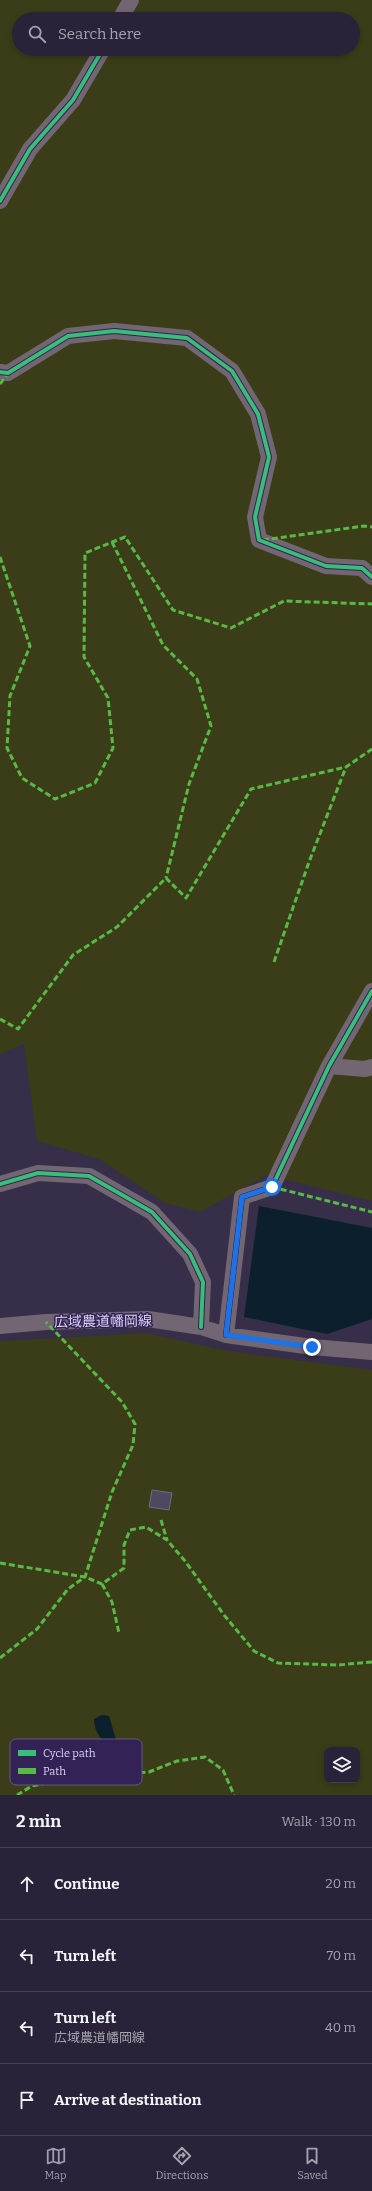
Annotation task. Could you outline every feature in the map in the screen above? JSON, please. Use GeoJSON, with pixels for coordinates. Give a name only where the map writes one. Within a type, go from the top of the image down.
{"type":"FeatureCollection","features":[{"type":"Feature","properties":{"kind":"street"},"geometry":{"type":"LineString","coordinates":[[124,12],[131,0]]}},
{"type":"Feature","properties":{"kind":"street"},"geometry":{"type":"LineString","coordinates":[[0,201],[30,149],[73,100],[99,56]]}},
{"type":"Feature","properties":{"kind":"street"},"geometry":{"type":"LineString","coordinates":[[0,372],[8,373],[68,336],[114,331],[187,338],[232,371],[258,414],[269,457],[255,517],[259,540],[326,566],[362,568],[372,577]]}},
{"type":"Feature","properties":{"kind":"street"},"geometry":{"type":"LineString","coordinates":[[226,1335],[242,1197],[272,1187],[329,1066],[372,991]]}},
{"type":"Feature","properties":{"kind":"street"},"geometry":{"type":"LineString","coordinates":[[329,1066],[365,1069],[372,1067]]}},
{"type":"Feature","properties":{"kind":"street"},"geometry":{"type":"LineString","coordinates":[[0,1184],[38,1173],[89,1176],[152,1212],[190,1254],[202,1282],[201,1327]]}},
{"type":"Feature","properties":{"kind":"street","name":"広域農道幡岡線"},"geometry":{"type":"LineString","coordinates":[[0,1326],[46,1322],[148,1319],[201,1327],[226,1335],[312,1347],[372,1352]]}},
{"type":"Feature","properties":{"kind":"green space"},"geometry":{"type":"Polygon","coordinates":[[[0,0],[372,0],[372,1201],[267,1175],[200,1212],[165,1203],[99,1159],[37,1141],[24,1044],[0,1054],[0,0]]]}},
{"type":"Feature","properties":{"kind":"green space"},"geometry":{"type":"Polygon","coordinates":[[[146,1333],[228,1351],[372,1370],[372,1795],[0,1795],[0,1341],[146,1333]]]}},
{"type":"Feature","properties":{"kind":"water"},"geometry":{"type":"Polygon","coordinates":[[[259,1206],[372,1228],[372,1319],[327,1334],[244,1317],[259,1206]]]}},
{"type":"Feature","properties":{"kind":"water"},"geometry":{"type":"Polygon","coordinates":[[[102,1715],[109,1716],[116,1739],[101,1739],[95,1728],[94,1719],[102,1715]]]}},
{"type":"Feature","properties":{"kind":"building"},"geometry":{"type":"Polygon","coordinates":[[[152,1490],[172,1493],[169,1510],[149,1507],[152,1490]]]}},
{"type":"Feature","properties":{"kind":"marked path"},"geometry":{"type":"LineString","coordinates":[[0,384],[8,373]]}},
{"type":"Feature","properties":{"kind":"marked path"},"geometry":{"type":"LineString","coordinates":[[263,540],[364,526],[372,527]]}},
{"type":"Feature","properties":{"kind":"marked path"},"geometry":{"type":"LineString","coordinates":[[0,557],[30,646],[10,696],[7,748],[22,778],[55,799],[95,783],[113,748],[108,698],[84,657],[85,553],[125,537],[173,610],[231,628],[284,601],[372,604]]}},
{"type":"Feature","properties":{"kind":"marked path"},"geometry":{"type":"LineString","coordinates":[[112,542],[163,645],[197,679],[211,726],[189,784],[166,878]]}},
{"type":"Feature","properties":{"kind":"marked path"},"geometry":{"type":"LineString","coordinates":[[0,1019],[18,1029],[73,955],[117,927],[166,878],[186,898],[251,789],[346,767],[372,749]]}},
{"type":"Feature","properties":{"kind":"marked path"},"geometry":{"type":"LineString","coordinates":[[274,962],[309,862],[346,767]]}},
{"type":"Feature","properties":{"kind":"marked path"},"geometry":{"type":"LineString","coordinates":[[272,1187],[372,1212]]}},
{"type":"Feature","properties":{"kind":"marked path"},"geometry":{"type":"LineString","coordinates":[[0,1658],[37,1629],[68,1589],[85,1577],[112,1492],[133,1445],[135,1424],[122,1402],[46,1322]]}},
{"type":"Feature","properties":{"kind":"marked path"},"geometry":{"type":"LineString","coordinates":[[161,1520],[167,1540]]}},
{"type":"Feature","properties":{"kind":"marked path"},"geometry":{"type":"LineString","coordinates":[[0,1563],[85,1577],[102,1584],[124,1568],[124,1545],[130,1530],[146,1527],[167,1540],[185,1561],[224,1615],[254,1651],[278,1663],[338,1665],[372,1662]]}},
{"type":"Feature","properties":{"kind":"marked path"},"geometry":{"type":"LineString","coordinates":[[102,1584],[112,1602],[119,1633]]}},
{"type":"Feature","properties":{"kind":"marked path"},"geometry":{"type":"LineString","coordinates":[[142,1772],[149,1772],[177,1761],[205,1757],[223,1770],[234,1795]]}},
{"type":"Feature","properties":{"kind":"marked path"},"geometry":{"type":"LineString","coordinates":[[17,1795],[32,1786],[37,1785]]}},
{"type":"Feature","properties":{"kind":"cycle path"},"geometry":{"type":"LineString","coordinates":[[0,201],[30,149],[73,100],[99,56]]}},
{"type":"Feature","properties":{"kind":"cycle path"},"geometry":{"type":"LineString","coordinates":[[0,372],[8,373],[68,336],[114,331],[187,338],[232,371],[258,414],[269,457],[255,517],[259,540],[326,566],[362,568],[372,577]]}},
{"type":"Feature","properties":{"kind":"cycle path"},"geometry":{"type":"LineString","coordinates":[[226,1335],[242,1197],[272,1187],[329,1066],[372,991]]}},
{"type":"Feature","properties":{"kind":"cycle path"},"geometry":{"type":"LineString","coordinates":[[0,1184],[38,1173],[89,1176],[152,1212],[190,1254],[203,1282],[201,1327]]}},
{"type":"Feature","properties":{"kind":"route"},"geometry":{"type":"LineString","coordinates":[[272,1187],[242,1197],[226,1335],[312,1347]]}}]}
